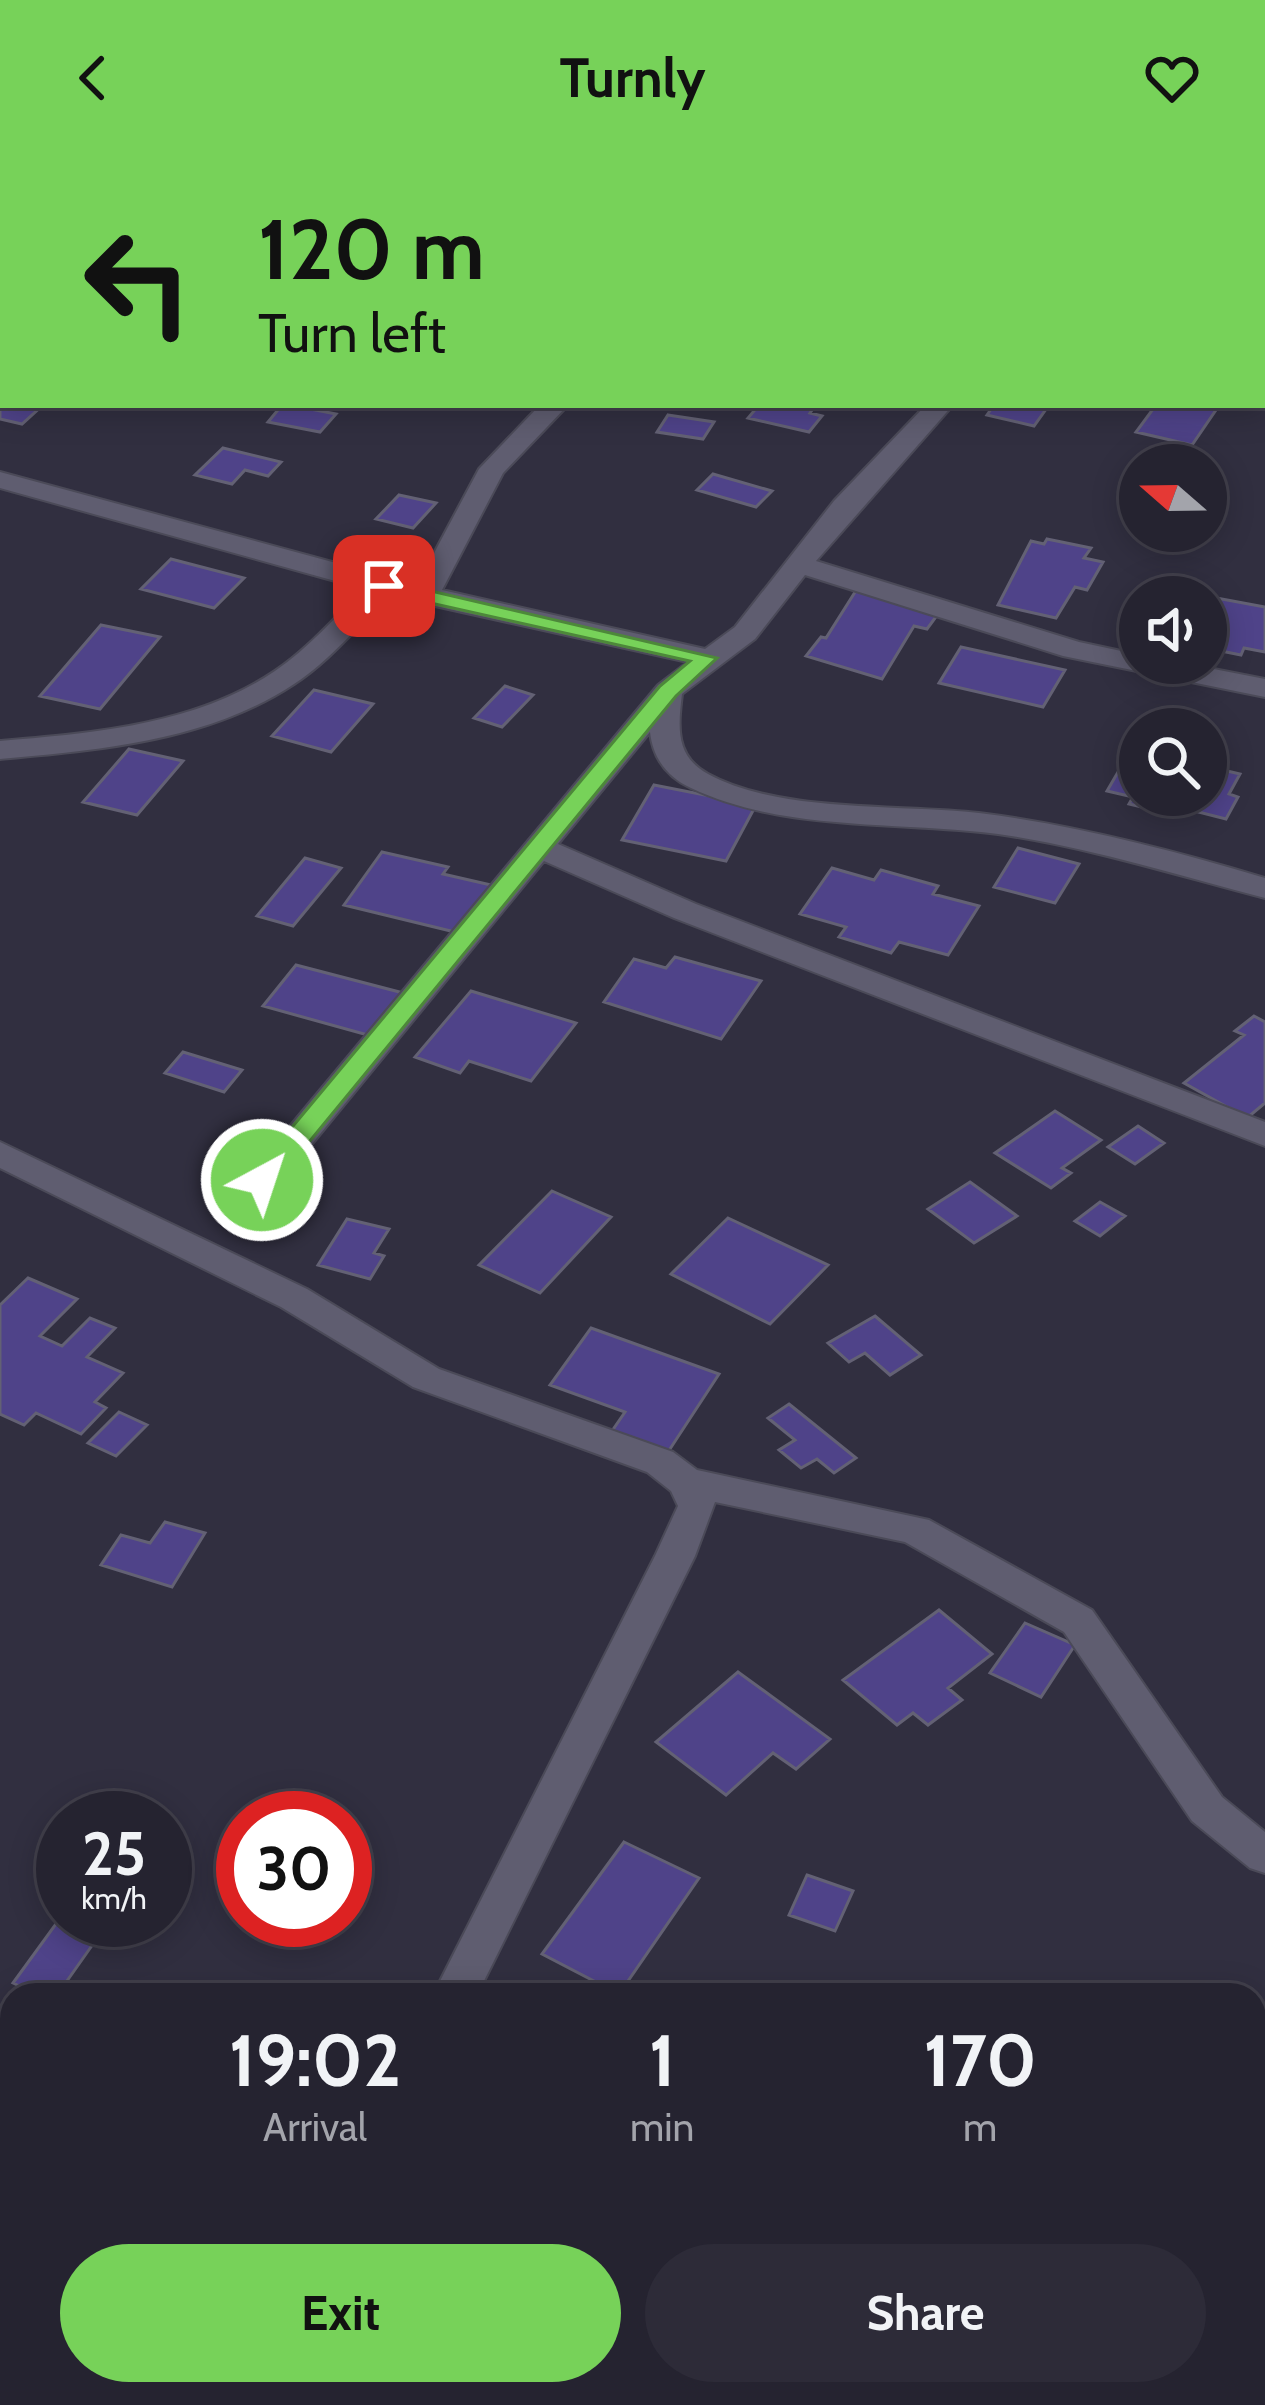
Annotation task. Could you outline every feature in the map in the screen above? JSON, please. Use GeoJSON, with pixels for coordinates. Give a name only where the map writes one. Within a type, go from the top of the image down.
{"type":"FeatureCollection","features":[{"type":"Feature","properties":{"kind":"street"},"geometry":{"type":"LineString","coordinates":[[427,592],[492,469],[552,408]]}},
{"type":"Feature","properties":{"kind":"street"},"geometry":{"type":"LineString","coordinates":[[262,1180],[668,691],[745,633],[798,565],[937,408]]}},
{"type":"Feature","properties":{"kind":"street"},"geometry":{"type":"LineString","coordinates":[[0,480],[384,586],[706,658]]}},
{"type":"Feature","properties":{"kind":"street"},"geometry":{"type":"LineString","coordinates":[[798,565],[1073,650],[1265,688]]}},
{"type":"Feature","properties":{"kind":"street"},"geometry":{"type":"LineString","coordinates":[[0,750],[86,742],[219,714],[317,653],[384,586]]}},
{"type":"Feature","properties":{"kind":"street"},"geometry":{"type":"LineString","coordinates":[[668,691],[663,734],[676,765],[713,787],[756,800],[1000,824],[1194,866],[1265,888]]}},
{"type":"Feature","properties":{"kind":"street"},"geometry":{"type":"LineString","coordinates":[[538,847],[706,919],[1265,1135]]}},
{"type":"Feature","properties":{"kind":"street"},"geometry":{"type":"LineString","coordinates":[[0,1154],[294,1298],[426,1378],[660,1462],[686,1482],[915,1530],[1078,1621],[1207,1809],[1265,1856]]}},
{"type":"Feature","properties":{"kind":"street"},"geometry":{"type":"LineString","coordinates":[[461,1983],[698,1506],[686,1482]]}},
{"type":"Feature","properties":{"kind":"building"},"geometry":{"type":"Polygon","coordinates":[[[0,408],[40,408],[22,424],[0,419],[0,408]]]}},
{"type":"Feature","properties":{"kind":"building"},"geometry":{"type":"Polygon","coordinates":[[[280,408],[336,414],[320,432],[268,422],[280,408]]]}},
{"type":"Feature","properties":{"kind":"building"},"geometry":{"type":"Polygon","coordinates":[[[756,408],[814,408],[810,413],[822,416],[809,432],[748,418],[756,408]]]}},
{"type":"Feature","properties":{"kind":"building"},"geometry":{"type":"Polygon","coordinates":[[[992,408],[1047,408],[1034,426],[987,415],[992,408]]]}},
{"type":"Feature","properties":{"kind":"building"},"geometry":{"type":"Polygon","coordinates":[[[1154,408],[1217,408],[1193,444],[1136,432],[1154,408]]]}},
{"type":"Feature","properties":{"kind":"building"},"geometry":{"type":"Polygon","coordinates":[[[668,415],[714,422],[703,439],[657,432],[668,415]]]}},
{"type":"Feature","properties":{"kind":"building"},"geometry":{"type":"Polygon","coordinates":[[[223,448],[281,462],[268,476],[245,470],[232,484],[195,475],[223,448]]]}},
{"type":"Feature","properties":{"kind":"building"},"geometry":{"type":"Polygon","coordinates":[[[713,474],[772,491],[756,507],[697,490],[713,474]]]}},
{"type":"Feature","properties":{"kind":"building"},"geometry":{"type":"Polygon","coordinates":[[[399,495],[436,503],[413,528],[376,519],[399,495]]]}},
{"type":"Feature","properties":{"kind":"building"},"geometry":{"type":"Polygon","coordinates":[[[1047,539],[1091,548],[1084,558],[1103,562],[1087,590],[1075,587],[1056,618],[998,605],[1031,541],[1044,544],[1047,539]]]}},
{"type":"Feature","properties":{"kind":"building"},"geometry":{"type":"Polygon","coordinates":[[[171,559],[244,578],[214,608],[141,589],[171,559]]]}},
{"type":"Feature","properties":{"kind":"building"},"geometry":{"type":"Polygon","coordinates":[[[857,589],[941,610],[927,629],[914,626],[882,679],[806,656],[821,637],[826,638],[857,589]]]}},
{"type":"Feature","properties":{"kind":"building"},"geometry":{"type":"Polygon","coordinates":[[[1227,600],[1265,607],[1265,652],[1244,648],[1241,655],[1227,652],[1227,600]]]}},
{"type":"Feature","properties":{"kind":"building"},"geometry":{"type":"Polygon","coordinates":[[[101,625],[160,637],[100,709],[40,696],[101,625]]]}},
{"type":"Feature","properties":{"kind":"building"},"geometry":{"type":"Polygon","coordinates":[[[961,647],[1065,670],[1043,707],[939,683],[961,647]]]}},
{"type":"Feature","properties":{"kind":"building"},"geometry":{"type":"Polygon","coordinates":[[[505,686],[533,695],[502,727],[474,718],[505,686]]]}},
{"type":"Feature","properties":{"kind":"building"},"geometry":{"type":"Polygon","coordinates":[[[314,690],[373,704],[331,752],[272,736],[314,690]]]}},
{"type":"Feature","properties":{"kind":"building"},"geometry":{"type":"Polygon","coordinates":[[[129,749],[183,761],[137,815],[83,802],[129,749]]]}},
{"type":"Feature","properties":{"kind":"building"},"geometry":{"type":"Polygon","coordinates":[[[1119,770],[1119,794],[1107,791],[1119,770]]]}},
{"type":"Feature","properties":{"kind":"building"},"geometry":{"type":"Polygon","coordinates":[[[1227,771],[1240,774],[1229,794],[1238,797],[1226,819],[1214,816],[1227,816],[1227,771]]]}},
{"type":"Feature","properties":{"kind":"building"},"geometry":{"type":"Polygon","coordinates":[[[654,785],[756,805],[726,861],[622,840],[654,785]]]}},
{"type":"Feature","properties":{"kind":"building"},"geometry":{"type":"Polygon","coordinates":[[[1018,848],[1079,864],[1055,903],[994,887],[1018,848]]]}},
{"type":"Feature","properties":{"kind":"building"},"geometry":{"type":"Polygon","coordinates":[[[382,852],[448,867],[443,874],[491,885],[459,933],[344,905],[382,852]]]}},
{"type":"Feature","properties":{"kind":"building"},"geometry":{"type":"Polygon","coordinates":[[[305,858],[341,868],[293,926],[257,916],[305,858]]]}},
{"type":"Feature","properties":{"kind":"building"},"geometry":{"type":"Polygon","coordinates":[[[832,868],[874,880],[881,870],[938,886],[933,894],[979,906],[948,955],[899,942],[891,953],[839,937],[846,927],[800,914],[832,868]]]}},
{"type":"Feature","properties":{"kind":"building"},"geometry":{"type":"Polygon","coordinates":[[[675,957],[761,981],[721,1039],[604,1002],[634,959],[666,968],[675,957]]]}},
{"type":"Feature","properties":{"kind":"building"},"geometry":{"type":"Polygon","coordinates":[[[296,965],[407,994],[375,1037],[263,1006],[296,965]]]}},
{"type":"Feature","properties":{"kind":"building"},"geometry":{"type":"Polygon","coordinates":[[[471,991],[576,1023],[531,1081],[469,1061],[460,1073],[415,1057],[471,991]]]}},
{"type":"Feature","properties":{"kind":"building"},"geometry":{"type":"Polygon","coordinates":[[[1254,1016],[1265,1022],[1265,1103],[1247,1118],[1184,1083],[1244,1035],[1235,1031],[1254,1016]]]}},
{"type":"Feature","properties":{"kind":"building"},"geometry":{"type":"Polygon","coordinates":[[[183,1052],[242,1070],[224,1092],[165,1073],[183,1052]]]}},
{"type":"Feature","properties":{"kind":"building"},"geometry":{"type":"Polygon","coordinates":[[[1055,1111],[1101,1140],[1062,1168],[1071,1173],[1051,1188],[995,1153],[1055,1111]]]}},
{"type":"Feature","properties":{"kind":"building"},"geometry":{"type":"Polygon","coordinates":[[[1138,1126],[1164,1143],[1135,1164],[1108,1147],[1138,1126]]]}},
{"type":"Feature","properties":{"kind":"building"},"geometry":{"type":"Polygon","coordinates":[[[970,1182],[1017,1216],[974,1243],[928,1209],[970,1182]]]}},
{"type":"Feature","properties":{"kind":"building"},"geometry":{"type":"Polygon","coordinates":[[[552,1191],[611,1217],[540,1293],[479,1265],[552,1191]]]}},
{"type":"Feature","properties":{"kind":"building"},"geometry":{"type":"Polygon","coordinates":[[[1100,1202],[1125,1216],[1100,1236],[1075,1221],[1100,1202]]]}},
{"type":"Feature","properties":{"kind":"building"},"geometry":{"type":"Polygon","coordinates":[[[728,1218],[828,1265],[770,1324],[671,1274],[728,1218]]]}},
{"type":"Feature","properties":{"kind":"building"},"geometry":{"type":"Polygon","coordinates":[[[347,1219],[389,1229],[374,1253],[384,1256],[370,1279],[318,1265],[347,1219]]]}},
{"type":"Feature","properties":{"kind":"building"},"geometry":{"type":"Polygon","coordinates":[[[28,1278],[77,1299],[40,1336],[62,1346],[90,1318],[115,1328],[87,1357],[123,1373],[95,1402],[106,1408],[81,1434],[36,1413],[24,1425],[0,1414],[0,1305],[28,1278]]]}},
{"type":"Feature","properties":{"kind":"building"},"geometry":{"type":"Polygon","coordinates":[[[875,1316],[921,1355],[890,1375],[865,1353],[849,1362],[828,1343],[875,1316]]]}},
{"type":"Feature","properties":{"kind":"building"},"geometry":{"type":"Polygon","coordinates":[[[591,1328],[719,1374],[668,1452],[612,1431],[625,1412],[550,1385],[591,1328]]]}},
{"type":"Feature","properties":{"kind":"building"},"geometry":{"type":"Polygon","coordinates":[[[789,1404],[856,1458],[834,1473],[817,1459],[801,1468],[779,1450],[795,1440],[768,1418],[789,1404]]]}},
{"type":"Feature","properties":{"kind":"building"},"geometry":{"type":"Polygon","coordinates":[[[119,1412],[147,1425],[116,1456],[88,1443],[119,1412]]]}},
{"type":"Feature","properties":{"kind":"building"},"geometry":{"type":"Polygon","coordinates":[[[165,1522],[205,1533],[172,1587],[101,1565],[121,1535],[150,1543],[165,1522]]]}},
{"type":"Feature","properties":{"kind":"building"},"geometry":{"type":"Polygon","coordinates":[[[939,1610],[992,1654],[948,1688],[962,1700],[928,1725],[913,1713],[897,1725],[843,1680],[939,1610]]]}},
{"type":"Feature","properties":{"kind":"building"},"geometry":{"type":"Polygon","coordinates":[[[1025,1623],[1075,1645],[1041,1697],[990,1673],[1025,1623]]]}},
{"type":"Feature","properties":{"kind":"building"},"geometry":{"type":"Polygon","coordinates":[[[738,1672],[830,1739],[796,1769],[773,1753],[726,1795],[656,1742],[738,1672]]]}},
{"type":"Feature","properties":{"kind":"building"},"geometry":{"type":"Polygon","coordinates":[[[624,1842],[699,1878],[627,1983],[598,1983],[542,1954],[624,1842]]]}},
{"type":"Feature","properties":{"kind":"building"},"geometry":{"type":"Polygon","coordinates":[[[807,1875],[853,1891],[835,1931],[789,1915],[807,1875]]]}},
{"type":"Feature","properties":{"kind":"building"},"geometry":{"type":"Polygon","coordinates":[[[39,1947],[91,1947],[65,1983],[13,1983],[39,1947]]]}},
{"type":"Feature","properties":{"kind":"route"},"geometry":{"type":"LineString","coordinates":[[262,1180],[668,691],[706,658],[384,586]]}}]}
